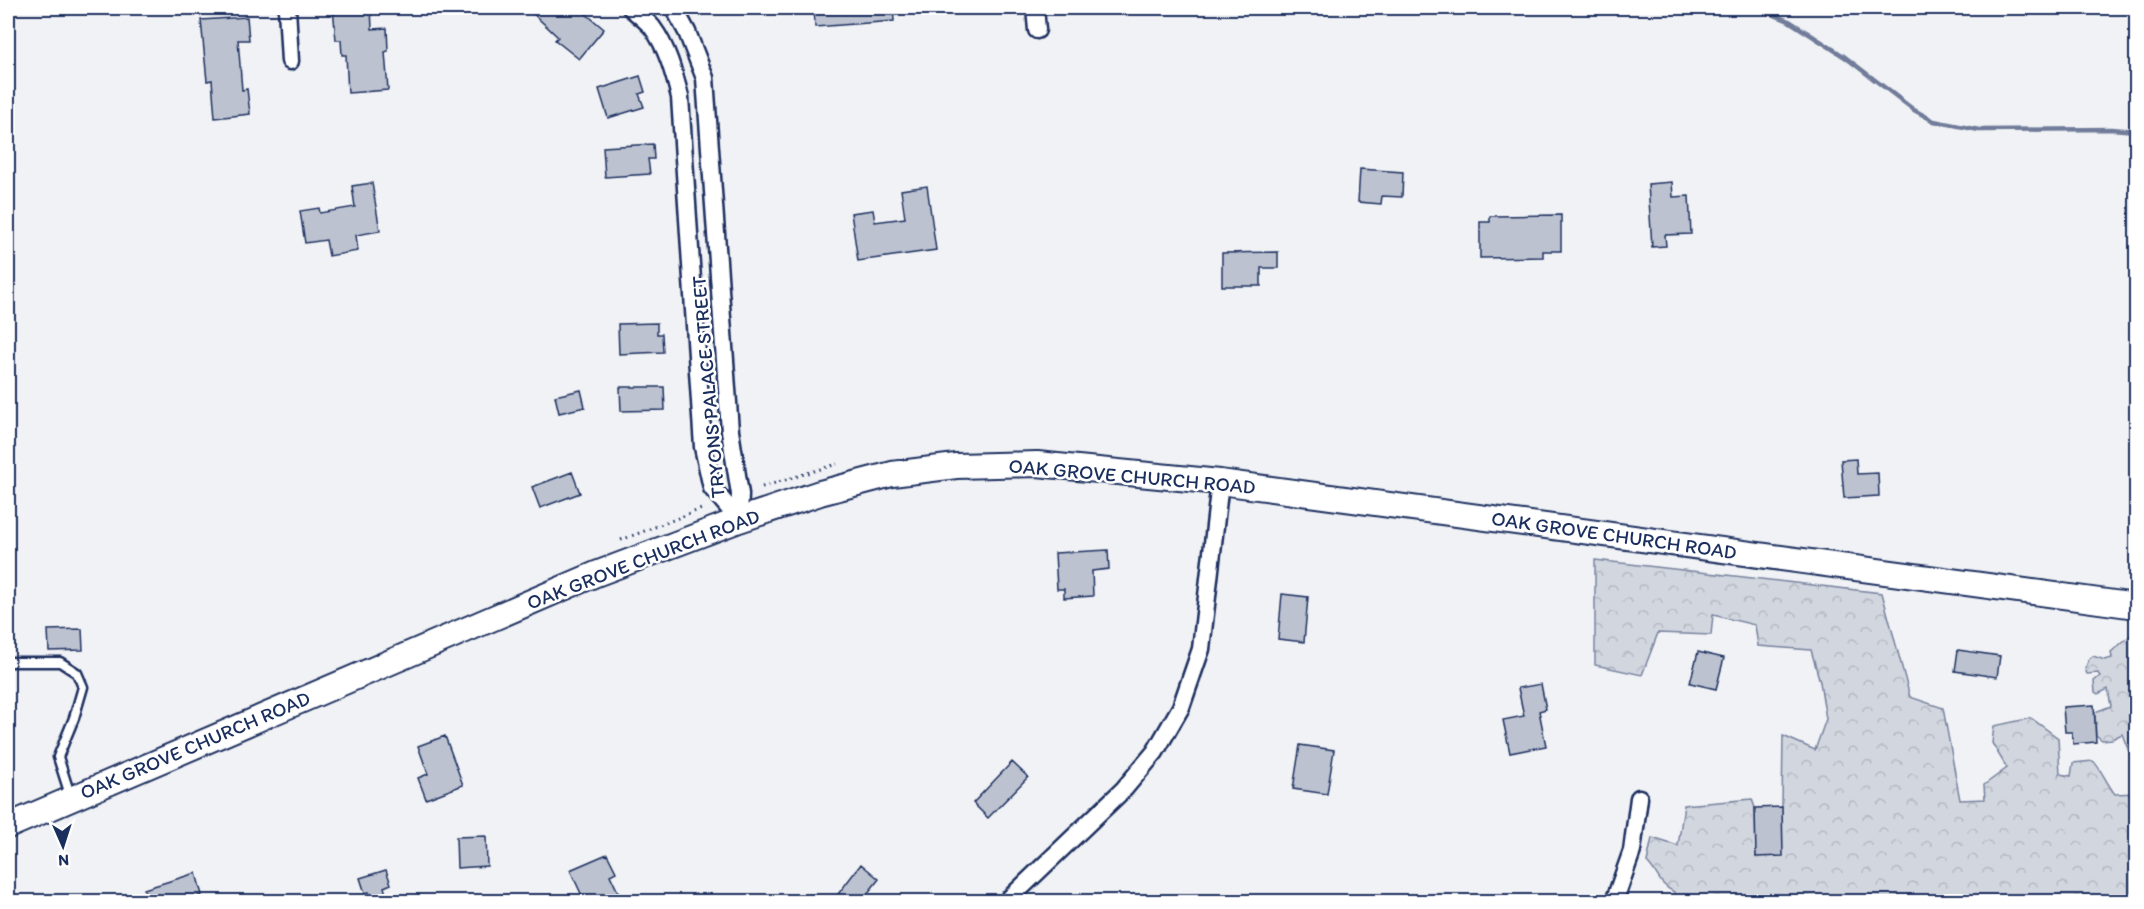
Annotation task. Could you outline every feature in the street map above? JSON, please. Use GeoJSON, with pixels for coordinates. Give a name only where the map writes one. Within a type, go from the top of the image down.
{"type":"FeatureCollection","features":[{"type":"Feature","properties":{"kind":"main road","name":"OAK GROVE CHURCH ROAD"},"geometry":{"type":"LineString","coordinates":[[8,825],[596,574],[739,520],[820,493],[892,474],[956,466],[1037,464],[1220,482],[2136,606]]}},
{"type":"Feature","properties":{"kind":"street"},"geometry":{"type":"LineString","coordinates":[[286,8],[291,61]]}},
{"type":"Feature","properties":{"kind":"street","name":"TRYONS PALACE STREET"},"geometry":{"type":"LineString","coordinates":[[631,8],[652,27],[673,70],[680,97],[703,447],[712,488],[739,520]]}},
{"type":"Feature","properties":{"kind":"street"},"geometry":{"type":"LineString","coordinates":[[652,27],[677,8]]}},
{"type":"Feature","properties":{"kind":"street","name":"TRYONS PALACE STREET"},"geometry":{"type":"LineString","coordinates":[[677,8],[705,78],[730,431],[740,488],[739,520]]}},
{"type":"Feature","properties":{"kind":"street"},"geometry":{"type":"LineString","coordinates":[[1035,8],[1037,30]]}},
{"type":"Feature","properties":{"kind":"street"},"geometry":{"type":"LineString","coordinates":[[692,280],[720,277]]}},
{"type":"Feature","properties":{"kind":"street"},"geometry":{"type":"LineString","coordinates":[[1006,902],[1124,789],[1155,752],[1181,707],[1201,649],[1220,482]]}},
{"type":"Feature","properties":{"kind":"street"},"geometry":{"type":"LineString","coordinates":[[1614,902],[1632,851],[1639,798]]}},
{"type":"Feature","properties":{"kind":"lane"},"geometry":{"type":"LineString","coordinates":[[8,662],[60,662],[77,673],[83,687],[74,718],[58,757],[71,798]]}},
{"type":"Feature","properties":{"kind":"path"},"geometry":{"type":"LineString","coordinates":[[762,487],[837,464]]}},
{"type":"Feature","properties":{"kind":"path"},"geometry":{"type":"LineString","coordinates":[[621,540],[704,508]]}},
{"type":"Feature","properties":{"kind":"green space"},"geometry":{"type":"Polygon","coordinates":[[[1595,560],[1882,593],[1910,697],[1943,708],[1960,800],[1985,799],[1984,785],[2007,768],[1992,743],[1994,726],[2031,718],[2058,738],[2060,774],[2071,776],[2073,763],[2093,761],[2115,794],[2136,793],[2136,901],[1676,901],[1674,892],[1662,883],[1647,862],[1652,838],[1678,846],[1684,805],[1752,799],[1755,808],[1756,856],[1782,807],[1783,736],[1815,750],[1826,719],[1820,682],[1811,650],[1758,646],[1755,625],[1713,615],[1711,635],[1658,633],[1642,675],[1595,665],[1595,560]]]}},
{"type":"Feature","properties":{"kind":"green space"},"geometry":{"type":"Polygon","coordinates":[[[2132,634],[2136,635],[2136,755],[2129,752],[2122,734],[2112,739],[2102,740],[2096,735],[2095,712],[2111,706],[2108,689],[2098,694],[2095,692],[2094,681],[2100,676],[2098,673],[2087,674],[2085,669],[2089,659],[2093,656],[2105,660],[2112,658],[2111,652],[2132,634]]]}},
{"type":"Feature","properties":{"kind":"building"},"geometry":{"type":"Polygon","coordinates":[[[333,8],[371,8],[372,29],[387,28],[388,51],[385,52],[388,90],[348,93],[346,55],[342,55],[341,40],[336,40],[333,8]]]}},
{"type":"Feature","properties":{"kind":"building"},"geometry":{"type":"Polygon","coordinates":[[[527,8],[579,8],[604,29],[579,59],[555,40],[558,37],[527,8]]]}},
{"type":"Feature","properties":{"kind":"building"},"geometry":{"type":"Polygon","coordinates":[[[814,8],[893,8],[894,21],[815,27],[814,8]]]}},
{"type":"Feature","properties":{"kind":"building"},"geometry":{"type":"Polygon","coordinates":[[[247,17],[249,40],[238,40],[242,90],[247,89],[250,114],[215,118],[212,80],[207,81],[201,20],[247,17]]]}},
{"type":"Feature","properties":{"kind":"building"},"geometry":{"type":"Polygon","coordinates":[[[640,76],[645,92],[639,94],[644,107],[608,118],[599,89],[640,76]]]}},
{"type":"Feature","properties":{"kind":"building"},"geometry":{"type":"Polygon","coordinates":[[[653,144],[654,159],[648,159],[650,174],[605,177],[603,147],[653,144]]]}},
{"type":"Feature","properties":{"kind":"building"},"geometry":{"type":"Polygon","coordinates":[[[1360,169],[1403,172],[1402,197],[1382,196],[1381,204],[1358,202],[1360,169]]]}},
{"type":"Feature","properties":{"kind":"building"},"geometry":{"type":"Polygon","coordinates":[[[1672,182],[1673,197],[1689,196],[1691,234],[1665,235],[1666,246],[1652,247],[1648,184],[1672,182]]]}},
{"type":"Feature","properties":{"kind":"building"},"geometry":{"type":"Polygon","coordinates":[[[372,183],[380,231],[356,235],[358,251],[329,256],[326,240],[305,243],[300,211],[319,208],[320,213],[355,207],[352,186],[372,183]]]}},
{"type":"Feature","properties":{"kind":"building"},"geometry":{"type":"Polygon","coordinates":[[[927,186],[936,250],[858,261],[851,213],[873,210],[875,222],[905,218],[901,190],[927,186]]]}},
{"type":"Feature","properties":{"kind":"building"},"geometry":{"type":"Polygon","coordinates":[[[1561,215],[1561,251],[1543,251],[1543,257],[1480,258],[1480,222],[1490,222],[1490,216],[1561,215]]]}},
{"type":"Feature","properties":{"kind":"building"},"geometry":{"type":"Polygon","coordinates":[[[1278,252],[1278,268],[1261,268],[1261,286],[1222,286],[1222,253],[1278,252]]]}},
{"type":"Feature","properties":{"kind":"building"},"geometry":{"type":"Polygon","coordinates":[[[657,323],[657,334],[662,334],[663,352],[619,354],[618,324],[657,323]]]}},
{"type":"Feature","properties":{"kind":"building"},"geometry":{"type":"Polygon","coordinates":[[[620,387],[664,387],[665,410],[621,411],[620,387]]]}},
{"type":"Feature","properties":{"kind":"building"},"geometry":{"type":"Polygon","coordinates":[[[581,390],[585,407],[559,413],[555,396],[581,390]]]}},
{"type":"Feature","properties":{"kind":"building"},"geometry":{"type":"Polygon","coordinates":[[[1856,459],[1857,474],[1878,473],[1879,496],[1844,498],[1841,460],[1856,459]]]}},
{"type":"Feature","properties":{"kind":"building"},"geometry":{"type":"Polygon","coordinates":[[[572,472],[580,493],[540,508],[532,487],[572,472]]]}},
{"type":"Feature","properties":{"kind":"building"},"geometry":{"type":"Polygon","coordinates":[[[1108,550],[1109,569],[1092,571],[1093,596],[1064,598],[1064,589],[1057,589],[1055,553],[1108,550]]]}},
{"type":"Feature","properties":{"kind":"building"},"geometry":{"type":"Polygon","coordinates":[[[1282,594],[1308,597],[1304,642],[1278,639],[1282,594]]]}},
{"type":"Feature","properties":{"kind":"building"},"geometry":{"type":"Polygon","coordinates":[[[82,629],[83,650],[49,651],[48,630],[82,629]]]}},
{"type":"Feature","properties":{"kind":"building"},"geometry":{"type":"Polygon","coordinates":[[[1958,650],[2000,656],[1997,677],[1955,671],[1958,650]]]}},
{"type":"Feature","properties":{"kind":"building"},"geometry":{"type":"Polygon","coordinates":[[[1698,652],[1724,658],[1716,689],[1690,683],[1698,652]]]}},
{"type":"Feature","properties":{"kind":"building"},"geometry":{"type":"Polygon","coordinates":[[[1541,684],[1546,709],[1539,711],[1546,746],[1510,753],[1503,720],[1524,716],[1518,688],[1541,684]]]}},
{"type":"Feature","properties":{"kind":"building"},"geometry":{"type":"Polygon","coordinates":[[[2094,705],[2096,742],[2073,744],[2072,732],[2065,732],[2063,707],[2094,705]]]}},
{"type":"Feature","properties":{"kind":"building"},"geometry":{"type":"Polygon","coordinates":[[[445,736],[463,785],[426,799],[418,778],[428,774],[418,746],[445,736]]]}},
{"type":"Feature","properties":{"kind":"building"},"geometry":{"type":"Polygon","coordinates":[[[1300,745],[1334,750],[1327,794],[1293,789],[1300,745]]]}},
{"type":"Feature","properties":{"kind":"building"},"geometry":{"type":"Polygon","coordinates":[[[1012,762],[1028,777],[988,818],[973,803],[1012,762]]]}},
{"type":"Feature","properties":{"kind":"building"},"geometry":{"type":"Polygon","coordinates":[[[1782,807],[1783,856],[1756,857],[1755,808],[1782,807]]]}},
{"type":"Feature","properties":{"kind":"building"},"geometry":{"type":"Polygon","coordinates":[[[486,836],[487,866],[457,868],[456,837],[486,836]]]}},
{"type":"Feature","properties":{"kind":"building"},"geometry":{"type":"Polygon","coordinates":[[[607,854],[616,872],[610,875],[619,894],[602,902],[585,902],[570,870],[607,854]]]}},
{"type":"Feature","properties":{"kind":"building"},"geometry":{"type":"Polygon","coordinates":[[[861,864],[879,879],[867,894],[878,902],[832,902],[861,864]]]}},
{"type":"Feature","properties":{"kind":"building"},"geometry":{"type":"Polygon","coordinates":[[[386,870],[391,884],[384,887],[388,902],[372,902],[369,892],[365,893],[360,878],[386,870]]]}},
{"type":"Feature","properties":{"kind":"building"},"geometry":{"type":"Polygon","coordinates":[[[196,873],[202,895],[181,902],[148,902],[144,889],[196,873]]]}},
{"type":"Feature","properties":{"kind":"waterway"},"geometry":{"type":"LineString","coordinates":[[1757,8],[1789,21],[1845,57],[1914,110],[1934,121],[1979,130],[2111,129],[2136,131]]}}]}
